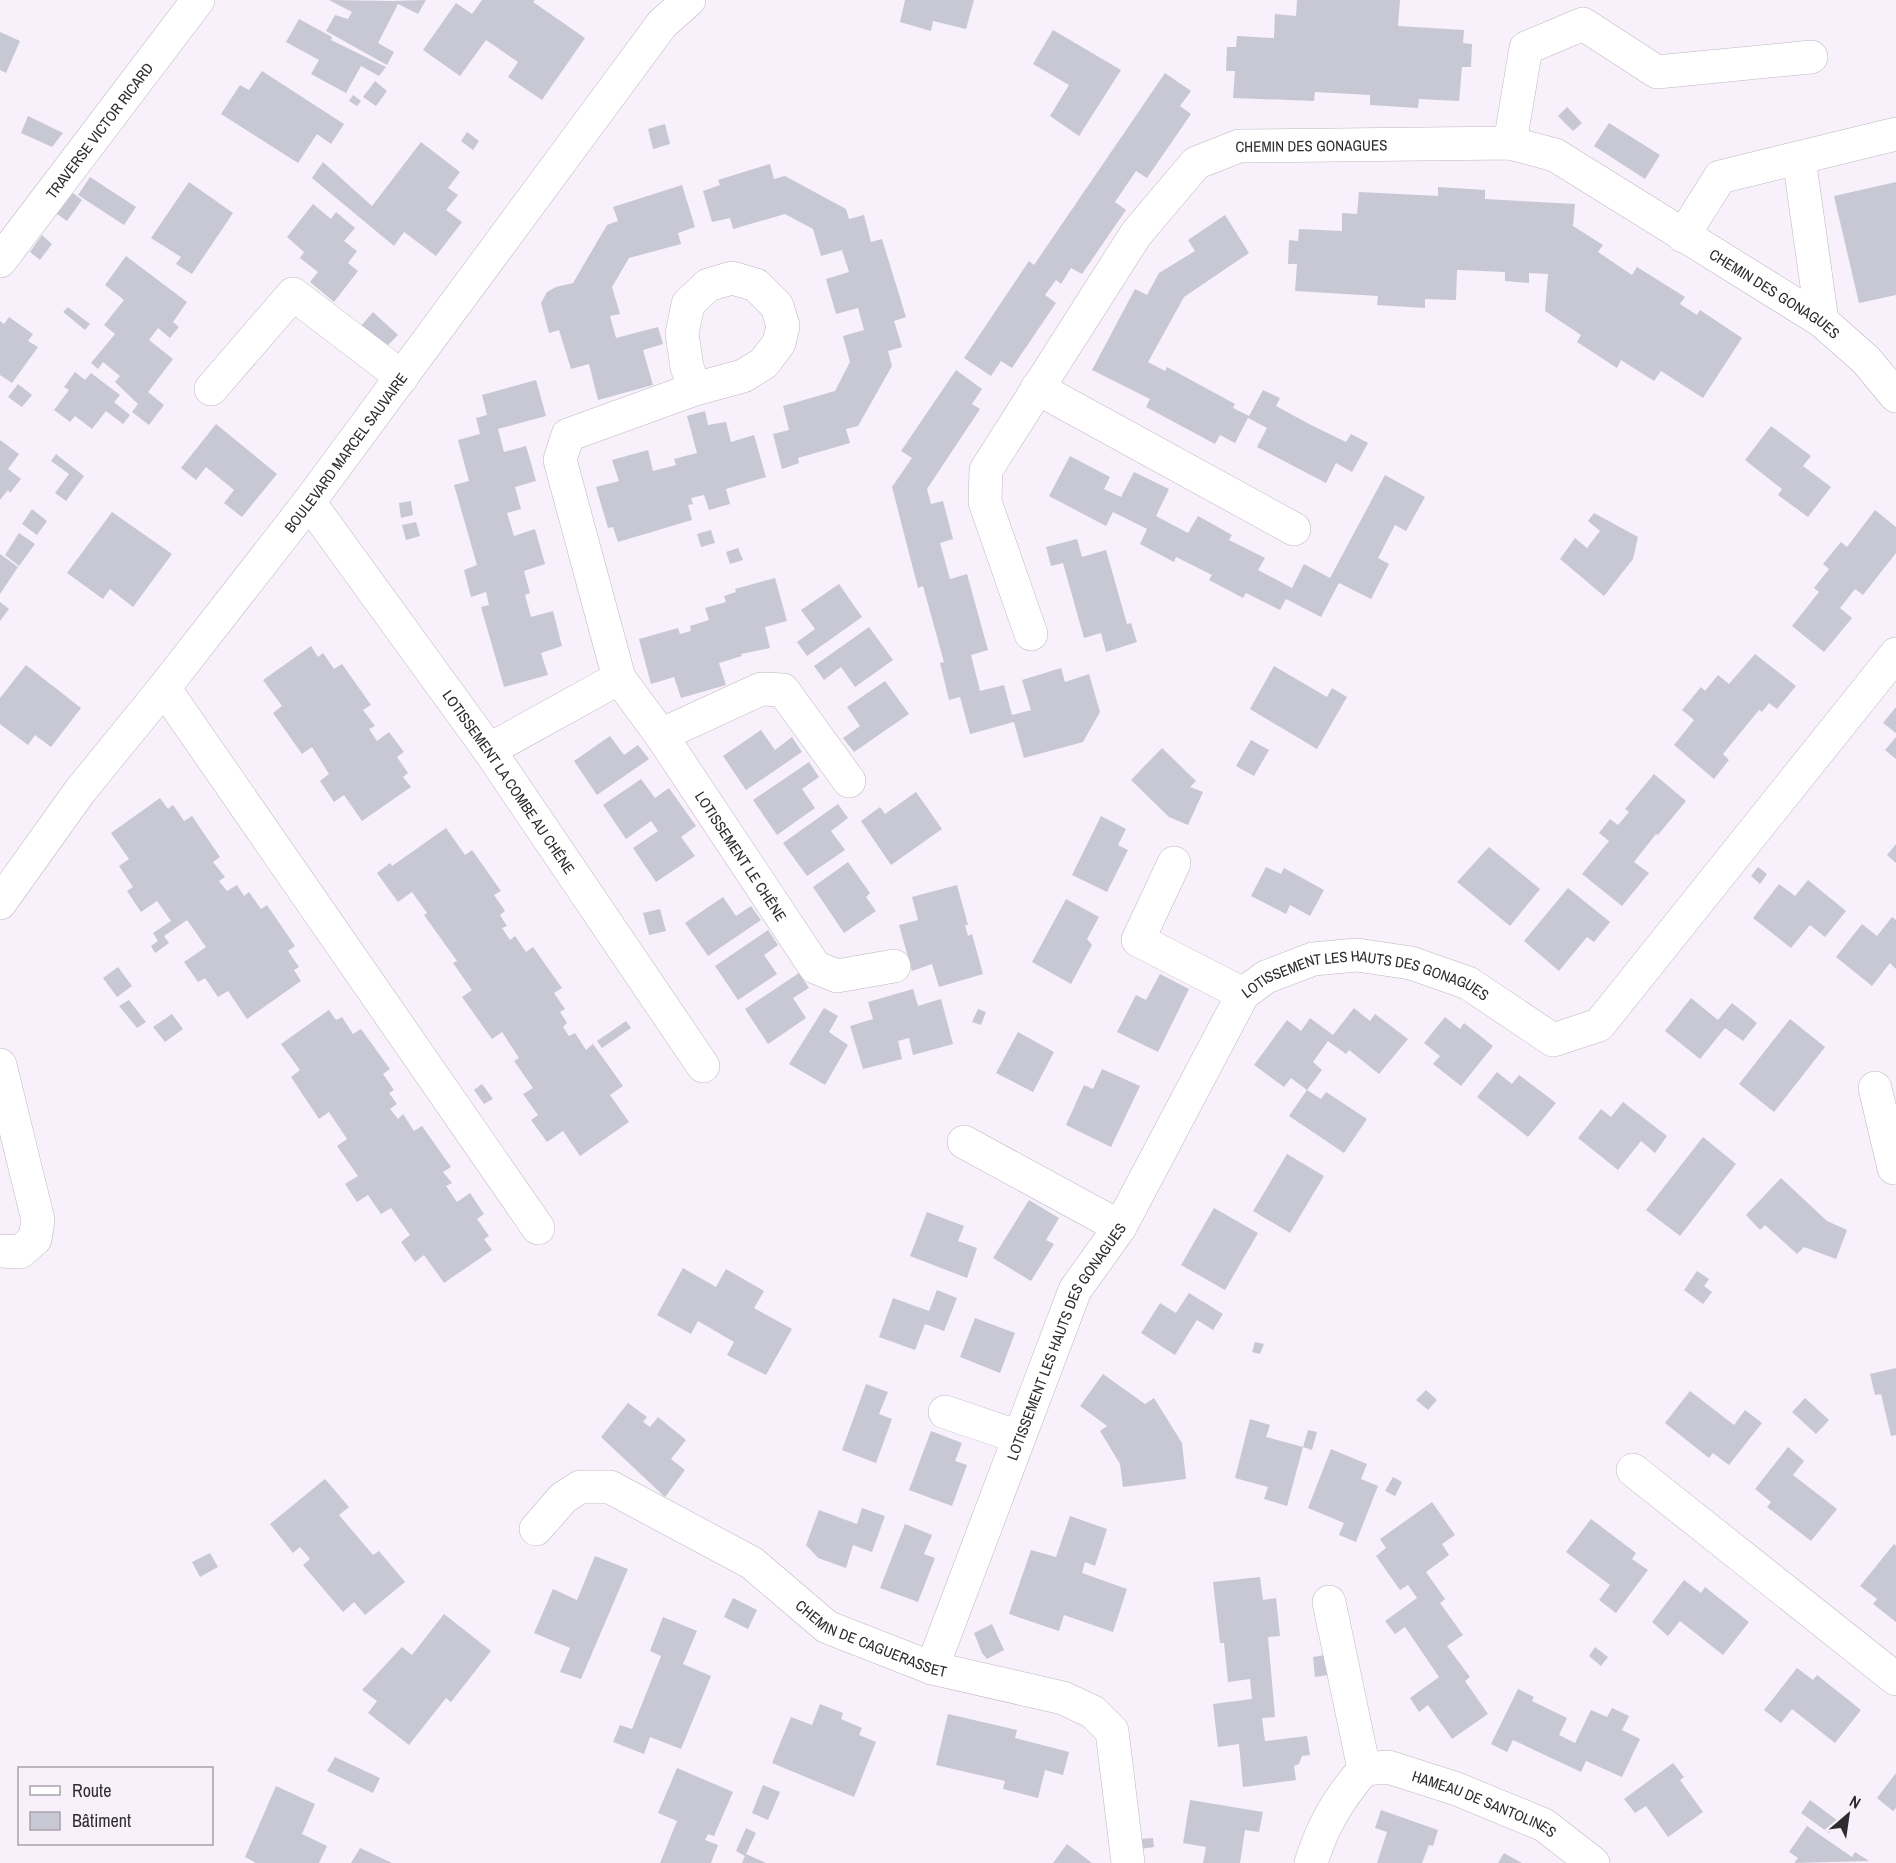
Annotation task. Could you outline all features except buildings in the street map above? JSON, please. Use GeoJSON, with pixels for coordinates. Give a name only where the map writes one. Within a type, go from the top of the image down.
{"type":"FeatureCollection","features":[{"type":"Feature","properties":{"kind":"street","name":"TRAVERSE VICTOR RICARD"},"geometry":{"type":"LineString","coordinates":[[0,261],[198,0]]}},
{"type":"Feature","properties":{"kind":"street","name":"BOULEVARD MARCEL SAUVAIRE"},"geometry":{"type":"LineString","coordinates":[[0,903],[80,790],[164,688],[309,502],[662,24],[689,0]]}},
{"type":"Feature","properties":{"kind":"street"},"geometry":{"type":"LineString","coordinates":[[1510,143],[1527,48],[1583,24],[1657,72],[1811,57]]}},
{"type":"Feature","properties":{"kind":"street"},"geometry":{"type":"LineString","coordinates":[[1683,236],[1720,177],[1896,134]]}},
{"type":"Feature","properties":{"kind":"street","name":"CHEMIN DES GONAGUES"},"geometry":{"type":"LineString","coordinates":[[1031,634],[985,502],[986,470],[1136,234],[1196,163],[1239,146],[1510,143],[1555,155],[1822,321],[1866,360],[1896,396]]}},
{"type":"Feature","properties":{"kind":"street"},"geometry":{"type":"LineString","coordinates":[[1799,158],[1822,321]]}},
{"type":"Feature","properties":{"kind":"street"},"geometry":{"type":"LineString","coordinates":[[211,389],[293,294],[402,377]]}},
{"type":"Feature","properties":{"kind":"street"},"geometry":{"type":"LineString","coordinates":[[1037,388],[1294,529]]}},
{"type":"Feature","properties":{"kind":"street"},"geometry":{"type":"LineString","coordinates":[[489,750],[619,678],[560,460],[568,435],[695,389]]}},
{"type":"Feature","properties":{"kind":"street","name":"LOTISSEMENT LA COMBE AU CHÊNE"},"geometry":{"type":"LineString","coordinates":[[309,502],[489,750],[703,1066]]}},
{"type":"Feature","properties":{"kind":"street","name":"LOTISSEMENT LES HAUTS DES GONAGUES"},"geometry":{"type":"LineString","coordinates":[[932,1668],[1075,1290],[1120,1227],[1243,994],[1266,977],[1313,959],[1357,955],[1411,963],[1468,983],[1553,1040],[1599,1025],[1896,654]]}},
{"type":"Feature","properties":{"kind":"street","name":"LOTISSEMENT LE CHÊNE"},"geometry":{"type":"LineString","coordinates":[[619,678],[661,735],[815,967],[837,976],[894,966]]}},
{"type":"Feature","properties":{"kind":"street"},"geometry":{"type":"LineString","coordinates":[[164,688],[538,1228]]}},
{"type":"Feature","properties":{"kind":"street"},"geometry":{"type":"LineString","coordinates":[[661,735],[761,689],[783,690],[849,781]]}},
{"type":"Feature","properties":{"kind":"street"},"geometry":{"type":"LineString","coordinates":[[1174,863],[1138,940],[1243,994]]}},
{"type":"Feature","properties":{"kind":"street"},"geometry":{"type":"LineString","coordinates":[[0,1065],[38,1220],[35,1239],[20,1252],[0,1251]]}},
{"type":"Feature","properties":{"kind":"street"},"geometry":{"type":"LineString","coordinates":[[1875,1088],[1895,1171]]}},
{"type":"Feature","properties":{"kind":"street"},"geometry":{"type":"LineString","coordinates":[[964,1142],[1120,1227]]}},
{"type":"Feature","properties":{"kind":"street"},"geometry":{"type":"LineString","coordinates":[[945,1412],[1019,1437]]}},
{"type":"Feature","properties":{"kind":"street"},"geometry":{"type":"LineString","coordinates":[[1633,1470],[1896,1678]]}},
{"type":"Feature","properties":{"kind":"street","name":"CHEMIN DE CAGUERASSET"},"geometry":{"type":"LineString","coordinates":[[536,1529],[563,1498],[580,1487],[610,1487],[752,1563],[827,1627],[932,1668],[1063,1698],[1093,1712],[1112,1731],[1128,1863]]}},
{"type":"Feature","properties":{"kind":"street"},"geometry":{"type":"LineString","coordinates":[[1311,1863],[1320,1833],[1343,1794],[1364,1769],[1329,1602]]}},
{"type":"Feature","properties":{"kind":"street","name":"HAMEAU DE SANTOLINES"},"geometry":{"type":"LineString","coordinates":[[1364,1769],[1388,1767],[1457,1789],[1544,1825],[1593,1863]]}}]}
